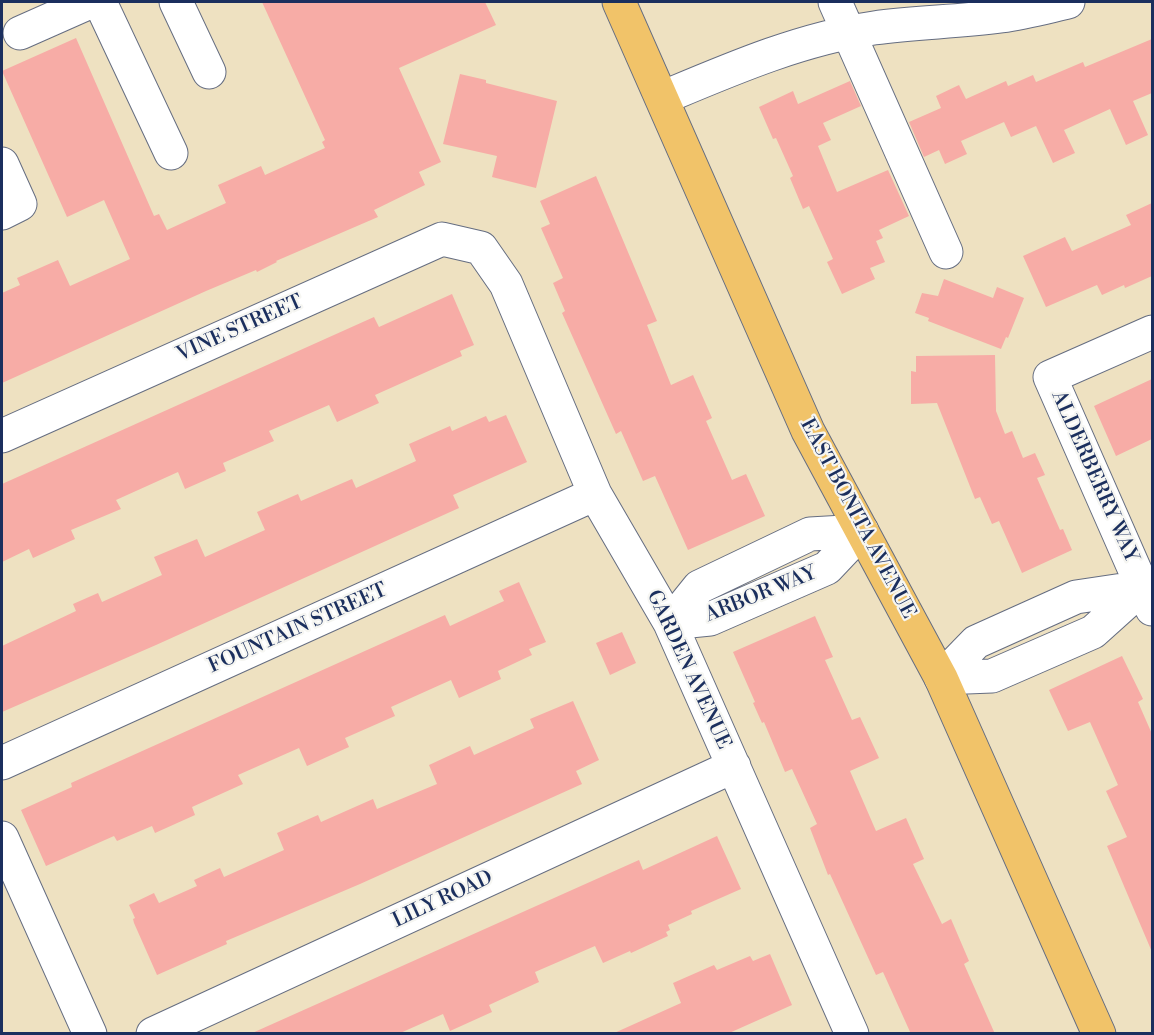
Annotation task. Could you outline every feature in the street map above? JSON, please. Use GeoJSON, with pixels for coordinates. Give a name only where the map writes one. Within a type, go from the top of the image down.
{"type":"FeatureCollection","features":[{"type":"Feature","properties":{"kind":"main road","name":"EAST BONITA AVENUE"},"geometry":{"type":"LineString","coordinates":[[620,2],[808,431],[941,678],[1099,1034]]}},
{"type":"Feature","properties":{"kind":"street"},"geometry":{"type":"LineString","coordinates":[[20,33],[90,2]]}},
{"type":"Feature","properties":{"kind":"street"},"geometry":{"type":"LineString","coordinates":[[100,2],[171,153]]}},
{"type":"Feature","properties":{"kind":"street"},"geometry":{"type":"LineString","coordinates":[[176,2],[209,72]]}},
{"type":"Feature","properties":{"kind":"street"},"geometry":{"type":"LineString","coordinates":[[835,2],[946,252]]}},
{"type":"Feature","properties":{"kind":"street"},"geometry":{"type":"LineString","coordinates":[[662,98],[751,61],[849,33],[874,28],[1002,16],[1068,2]]}},
{"type":"Feature","properties":{"kind":"street"},"geometry":{"type":"LineString","coordinates":[[2,164],[20,204],[2,213]]}},
{"type":"Feature","properties":{"kind":"street","name":"VINE STREET"},"geometry":{"type":"LineString","coordinates":[[2,436],[442,239],[481,248]]}},
{"type":"Feature","properties":{"kind":"street","name":"GARDEN AVENUE"},"geometry":{"type":"LineString","coordinates":[[481,248],[506,284],[595,494],[670,623],[852,1034]]}},
{"type":"Feature","properties":{"kind":"street","name":"ALDERBERRY WAY"},"geometry":{"type":"LineString","coordinates":[[1148,598],[1050,377],[1152,332]]}},
{"type":"Feature","properties":{"kind":"street","name":"FOUNTAIN STREET"},"geometry":{"type":"LineString","coordinates":[[2,763],[595,494]]}},
{"type":"Feature","properties":{"kind":"street","name":"ARBOR WAY"},"geometry":{"type":"LineString","coordinates":[[670,623],[710,619],[827,568],[862,531]]}},
{"type":"Feature","properties":{"kind":"street"},"geometry":{"type":"LineString","coordinates":[[941,678],[976,642],[1076,597],[1148,598]]}},
{"type":"Feature","properties":{"kind":"street"},"geometry":{"type":"LineString","coordinates":[[941,678],[992,676],[1093,632],[1148,598]]}},
{"type":"Feature","properties":{"kind":"street"},"geometry":{"type":"LineString","coordinates":[[1048,610],[1063,644]]}},
{"type":"Feature","properties":{"kind":"street","name":"LILY ROAD"},"geometry":{"type":"LineString","coordinates":[[153,1034],[734,766]]}},
{"type":"Feature","properties":{"kind":"street"},"geometry":{"type":"LineString","coordinates":[[2,838],[90,1034]]}},
{"type":"Feature","properties":{"kind":"building"},"geometry":{"type":"Polygon","coordinates":[[[262,2],[485,2],[496,25],[399,68],[441,162],[419,172],[425,185],[374,210],[378,217],[2,383],[2,293],[20,285],[17,278],[58,260],[70,286],[130,259],[104,200],[67,217],[2,71],[76,38],[154,216],[159,214],[167,230],[226,203],[218,185],[261,166],[265,175],[325,148],[322,142],[325,140],[262,2]]]}},
{"type":"Feature","properties":{"kind":"building"},"geometry":{"type":"Polygon","coordinates":[[[1152,39],[1152,93],[1133,101],[1148,135],[1126,145],[1110,109],[1064,130],[1075,153],[1053,163],[1036,126],[1011,137],[1004,122],[961,141],[967,154],[945,164],[939,150],[924,157],[909,122],[941,108],[936,96],[959,85],[966,99],[1006,81],[1008,86],[1033,75],[1036,82],[1083,62],[1085,67],[1152,39]]]}},
{"type":"Feature","properties":{"kind":"building"},"geometry":{"type":"Polygon","coordinates":[[[460,74],[557,101],[536,188],[492,177],[497,156],[443,144],[460,74]]]}},
{"type":"Feature","properties":{"kind":"building"},"geometry":{"type":"Polygon","coordinates":[[[850,81],[861,106],[823,123],[831,140],[818,146],[837,192],[888,170],[909,216],[879,230],[883,238],[876,241],[885,262],[870,268],[875,279],[842,294],[827,262],[833,259],[809,206],[803,209],[790,178],[793,176],[759,107],[793,91],[798,104],[850,81]]]}},
{"type":"Feature","properties":{"kind":"building"},"geometry":{"type":"Polygon","coordinates":[[[596,176],[657,321],[647,325],[671,385],[693,375],[712,418],[706,421],[732,480],[746,474],[765,516],[688,550],[655,476],[643,481],[621,431],[616,434],[562,313],[565,311],[553,283],[563,278],[541,228],[550,224],[540,201],[596,176]]]}},
{"type":"Feature","properties":{"kind":"building"},"geometry":{"type":"Polygon","coordinates":[[[1152,203],[1152,276],[1102,295],[1097,285],[1046,307],[1023,256],[1065,237],[1072,251],[1131,225],[1126,215],[1152,203]]]}},
{"type":"Feature","properties":{"kind":"building"},"geometry":{"type":"Polygon","coordinates":[[[944,279],[993,298],[997,287],[1024,298],[1008,338],[1006,337],[1001,349],[928,321],[929,318],[915,313],[922,293],[938,296],[944,279]]]}},
{"type":"Feature","properties":{"kind":"building"},"geometry":{"type":"Polygon","coordinates":[[[452,294],[474,345],[460,351],[462,356],[375,395],[379,403],[337,422],[329,405],[269,431],[274,441],[223,463],[226,471],[185,489],[178,472],[116,500],[121,509],[71,530],[75,539],[33,558],[29,549],[2,562],[2,484],[374,317],[379,327],[452,294]]]}},
{"type":"Feature","properties":{"kind":"building"},"geometry":{"type":"Polygon","coordinates":[[[995,355],[996,411],[1005,434],[1012,431],[1023,458],[1035,453],[1045,475],[1037,478],[1060,530],[1063,529],[1072,550],[1022,573],[999,521],[992,524],[980,497],[975,499],[937,403],[911,404],[911,371],[916,372],[916,356],[995,355]]]}},
{"type":"Feature","properties":{"kind":"building"},"geometry":{"type":"Polygon","coordinates":[[[1152,379],[1152,439],[1116,456],[1094,406],[1152,379]]]}},
{"type":"Feature","properties":{"kind":"building"},"geometry":{"type":"Polygon","coordinates":[[[506,415],[527,462],[453,495],[459,508],[2,712],[2,646],[76,611],[73,604],[98,593],[102,602],[162,575],[154,557],[197,539],[205,557],[265,530],[257,512],[298,494],[301,501],[352,479],[356,488],[416,461],[409,444],[450,426],[452,431],[486,416],[489,422],[506,415]]]}},
{"type":"Feature","properties":{"kind":"building"},"geometry":{"type":"Polygon","coordinates":[[[519,582],[546,642],[529,649],[532,655],[498,671],[501,679],[459,698],[451,680],[391,707],[395,716],[345,738],[349,747],[307,766],[299,748],[238,775],[243,784],[192,807],[195,815],[155,833],[152,826],[117,841],[114,836],[46,866],[21,810],[72,787],[71,783],[445,615],[450,626],[504,601],[499,591],[519,582]]]}},
{"type":"Feature","properties":{"kind":"building"},"geometry":{"type":"Polygon","coordinates":[[[815,616],[833,657],[825,660],[852,720],[860,717],[879,758],[850,771],[876,831],[906,818],[924,859],[913,864],[942,924],[951,919],[969,961],[964,964],[995,1034],[911,1034],[883,972],[876,975],[830,874],[828,875],[810,828],[817,824],[792,769],[785,772],[764,722],[762,723],[753,703],[755,702],[733,652],[815,616]]]}},
{"type":"Feature","properties":{"kind":"building"},"geometry":{"type":"Polygon","coordinates":[[[622,632],[636,663],[610,675],[596,643],[622,632]]]}},
{"type":"Feature","properties":{"kind":"building"},"geometry":{"type":"Polygon","coordinates":[[[1122,656],[1143,699],[1138,702],[1152,734],[1152,952],[1107,846],[1127,837],[1106,791],[1118,785],[1090,722],[1068,731],[1049,690],[1122,656]]]}},
{"type":"Feature","properties":{"kind":"building"},"geometry":{"type":"Polygon","coordinates":[[[573,701],[599,760],[576,771],[582,784],[360,884],[226,941],[227,944],[157,975],[134,923],[135,918],[129,905],[154,893],[159,903],[197,886],[194,880],[220,868],[224,877],[284,850],[277,833],[318,815],[321,822],[373,799],[377,809],[437,784],[429,765],[470,746],[474,755],[534,728],[530,719],[573,701]]]}},
{"type":"Feature","properties":{"kind":"building"},"geometry":{"type":"Polygon","coordinates":[[[717,836],[741,889],[691,911],[692,914],[668,925],[670,930],[666,932],[668,936],[631,953],[630,951],[603,963],[595,946],[535,972],[539,982],[489,1005],[492,1012],[450,1031],[443,1014],[398,1034],[250,1034],[639,860],[643,870],[717,836]]]}},
{"type":"Feature","properties":{"kind":"building"},"geometry":{"type":"Polygon","coordinates":[[[770,954],[792,1005],[727,1034],[612,1034],[681,1003],[673,983],[714,965],[717,970],[750,956],[753,961],[770,954]]]}}]}
